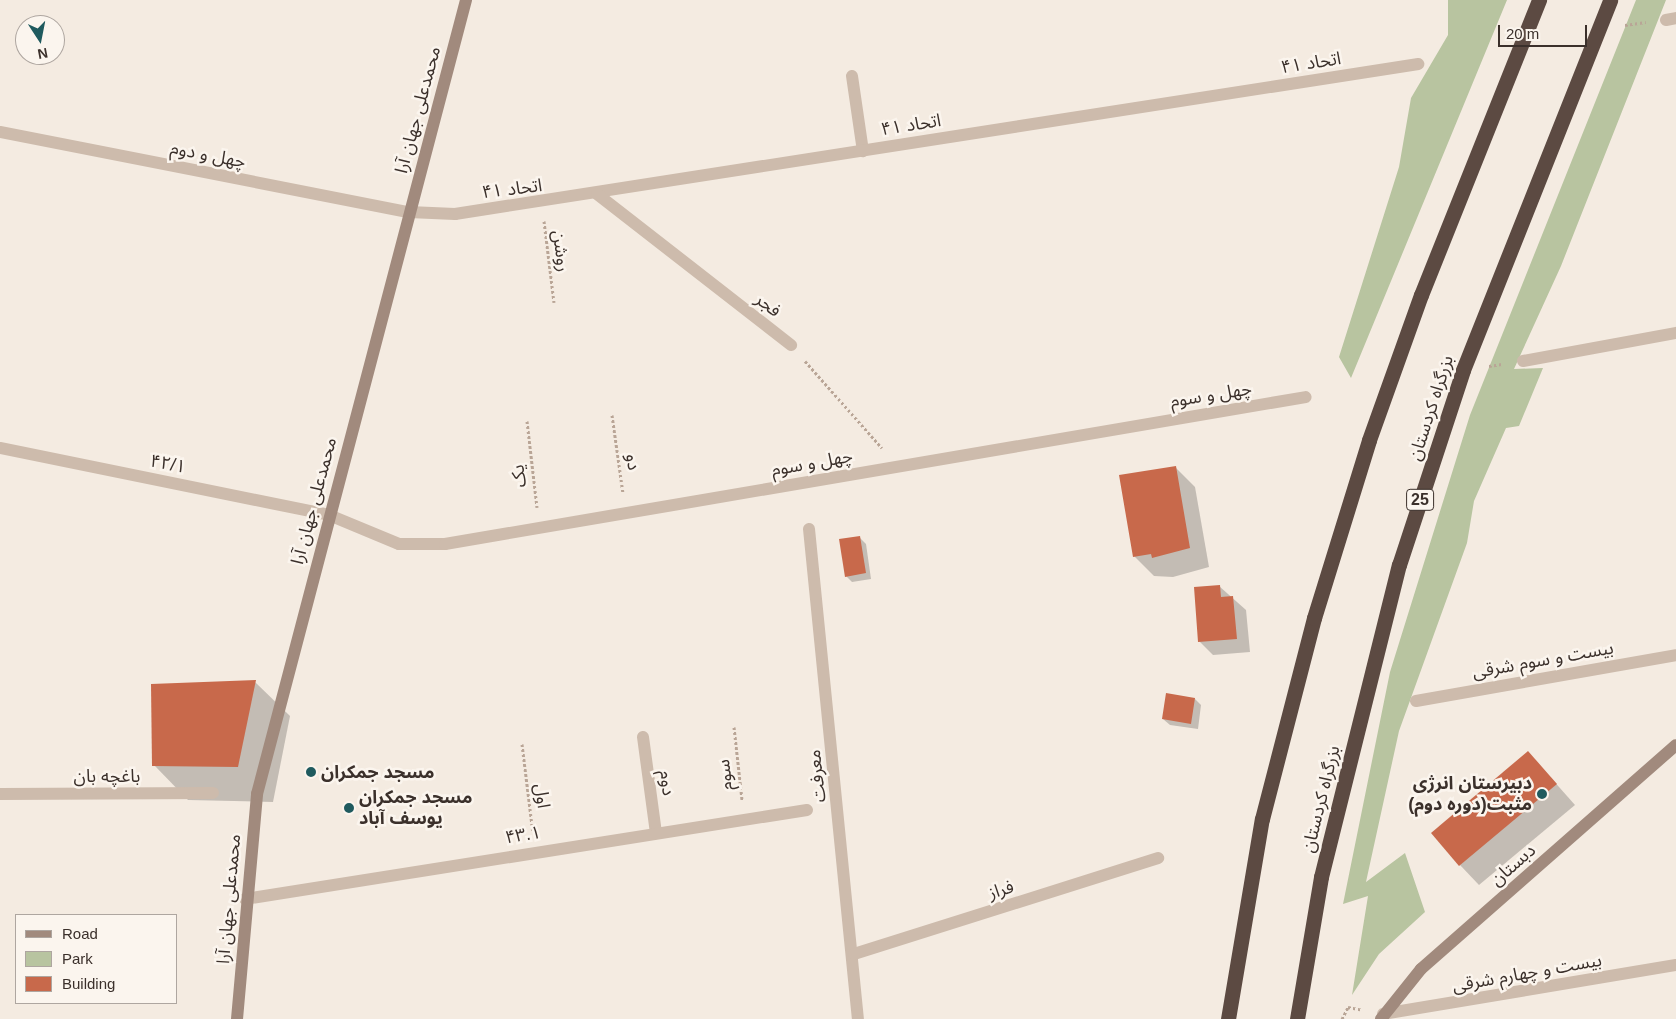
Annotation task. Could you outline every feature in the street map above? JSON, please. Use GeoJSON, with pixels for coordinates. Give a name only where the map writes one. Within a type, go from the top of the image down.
{"type":"FeatureCollection","features":[{"type":"Feature","properties":{"kind":"highway"},"geometry":{"type":"LineString","coordinates":[[1228,1019],[1262,819],[1314,618],[1369,440],[1421,295],[1539,0]]}},
{"type":"Feature","properties":{"kind":"highway","name":"بزرگراه کردستان"},"geometry":{"type":"LineString","coordinates":[[1297,1019],[1321,877],[1377,649],[1462,370],[1610,0]]}},
{"type":"Feature","properties":{"kind":"main road","name":"محمدعلی جهان آرا"},"geometry":{"type":"LineString","coordinates":[[237,1019],[245,899],[257,794],[328,515],[466,0]]}},
{"type":"Feature","properties":{"kind":"main road","name":"دبستان"},"geometry":{"type":"LineString","coordinates":[[1382,1017],[1420,969],[1676,745]]}},
{"type":"Feature","properties":{"kind":"street","name":"اتحاد ۴۱"},"geometry":{"type":"LineString","coordinates":[[409,212],[455,214],[541,204],[863,151],[1418,64]]}},
{"type":"Feature","properties":{"kind":"street"},"geometry":{"type":"LineString","coordinates":[[852,76],[863,151]]}},
{"type":"Feature","properties":{"kind":"street","name":"چهل و دوم"},"geometry":{"type":"LineString","coordinates":[[0,132],[409,212]]}},
{"type":"Feature","properties":{"kind":"street","name":"فجر"},"geometry":{"type":"LineString","coordinates":[[597,194],[791,345]]}},
{"type":"Feature","properties":{"kind":"street"},"geometry":{"type":"LineString","coordinates":[[1523,361],[1676,333]]}},
{"type":"Feature","properties":{"kind":"street","name":"چهل و سوم"},"geometry":{"type":"LineString","coordinates":[[328,515],[399,544],[445,544],[897,465],[1306,397]]}},
{"type":"Feature","properties":{"kind":"street","name":"۴۲/۱"},"geometry":{"type":"LineString","coordinates":[[0,448],[328,515]]}},
{"type":"Feature","properties":{"kind":"street","name":"معرفت"},"geometry":{"type":"LineString","coordinates":[[809,529],[854,954],[858,1019]]}},
{"type":"Feature","properties":{"kind":"street","name":"بیست و سوم شرقی"},"geometry":{"type":"LineString","coordinates":[[1416,700],[1676,655]]}},
{"type":"Feature","properties":{"kind":"street","name":"دوم"},"geometry":{"type":"LineString","coordinates":[[643,737],[656,833]]}},
{"type":"Feature","properties":{"kind":"street","name":"باغچه بان"},"geometry":{"type":"LineString","coordinates":[[0,794],[213,793]]}},
{"type":"Feature","properties":{"kind":"street","name":"۴۳.۱"},"geometry":{"type":"LineString","coordinates":[[245,899],[536,851],[807,810]]}},
{"type":"Feature","properties":{"kind":"street","name":"فراز"},"geometry":{"type":"LineString","coordinates":[[854,954],[1158,858]]}},
{"type":"Feature","properties":{"kind":"street","name":"بیست و چهارم شرقی"},"geometry":{"type":"LineString","coordinates":[[1382,1017],[1676,965]]}},
{"type":"Feature","properties":{"kind":"path"},"geometry":{"type":"LineString","coordinates":[[1598,28],[1671,19]]}},
{"type":"Feature","properties":{"kind":"path","name":"روشن"},"geometry":{"type":"LineString","coordinates":[[541,204],[554,302]]}},
{"type":"Feature","properties":{"kind":"path"},"geometry":{"type":"LineString","coordinates":[[791,345],[897,465]]}},
{"type":"Feature","properties":{"kind":"path"},"geometry":{"type":"LineString","coordinates":[[1462,370],[1523,361]]}},
{"type":"Feature","properties":{"kind":"path","name":"دو"},"geometry":{"type":"LineString","coordinates":[[612,416],[626,513]]}},
{"type":"Feature","properties":{"kind":"path","name":"یک"},"geometry":{"type":"LineString","coordinates":[[526,421],[539,528]]}},
{"type":"Feature","properties":{"kind":"path","name":"سوم"},"geometry":{"type":"LineString","coordinates":[[734,727],[744,820]]}},
{"type":"Feature","properties":{"kind":"path","name":"اول"},"geometry":{"type":"LineString","coordinates":[[522,744],[536,851]]}},
{"type":"Feature","properties":{"kind":"path"},"geometry":{"type":"LineString","coordinates":[[1342,1019],[1348,1007]]}},
{"type":"Feature","properties":{"kind":"green space"},"geometry":{"type":"Polygon","coordinates":[[[1448,0],[1507,0],[1351,378],[1339,357],[1399,167],[1411,98],[1448,35],[1448,0]]]}},
{"type":"Feature","properties":{"kind":"green space"},"geometry":{"type":"Polygon","coordinates":[[[1636,0],[1666,0],[1561,266],[1514,369],[1543,368],[1519,426],[1506,428],[1474,501],[1467,543],[1399,731],[1366,882],[1405,853],[1425,912],[1379,954],[1352,995],[1368,896],[1343,904],[1390,672],[1470,415],[1636,0]]]}},
{"type":"Feature","properties":{"kind":"building"},"geometry":{"type":"Polygon","coordinates":[[[1176,466],[1190,548],[1152,558],[1151,554],[1133,557],[1119,475],[1176,466]]]}},
{"type":"Feature","properties":{"kind":"building"},"geometry":{"type":"Polygon","coordinates":[[[860,536],[866,573],[845,577],[839,539],[860,536]]]}},
{"type":"Feature","properties":{"kind":"building"},"geometry":{"type":"Polygon","coordinates":[[[1220,585],[1221,597],[1233,596],[1237,639],[1198,642],[1194,587],[1220,585]]]}},
{"type":"Feature","properties":{"kind":"building"},"geometry":{"type":"Polygon","coordinates":[[[256,680],[238,767],[152,766],[151,684],[256,680]]]}},
{"type":"Feature","properties":{"kind":"building"},"geometry":{"type":"Polygon","coordinates":[[[1166,693],[1195,698],[1191,724],[1162,719],[1166,693]]]}},
{"type":"Feature","properties":{"kind":"building"},"geometry":{"type":"Polygon","coordinates":[[[1528,751],[1557,784],[1459,866],[1431,833],[1528,751]]]}},
{"type":"Feature","properties":{"kind":"place","name":"مسجد جمکران"},"geometry":{"type":"Point","coordinates":[311,772]}},
{"type":"Feature","properties":{"kind":"place","name":"دبیرستان انرژی مثبت(دوره دوم)"},"geometry":{"type":"Point","coordinates":[1542,794]}},
{"type":"Feature","properties":{"kind":"place","name":"مسجد جمکران یوسف آباد"},"geometry":{"type":"Point","coordinates":[349,808]}}]}
